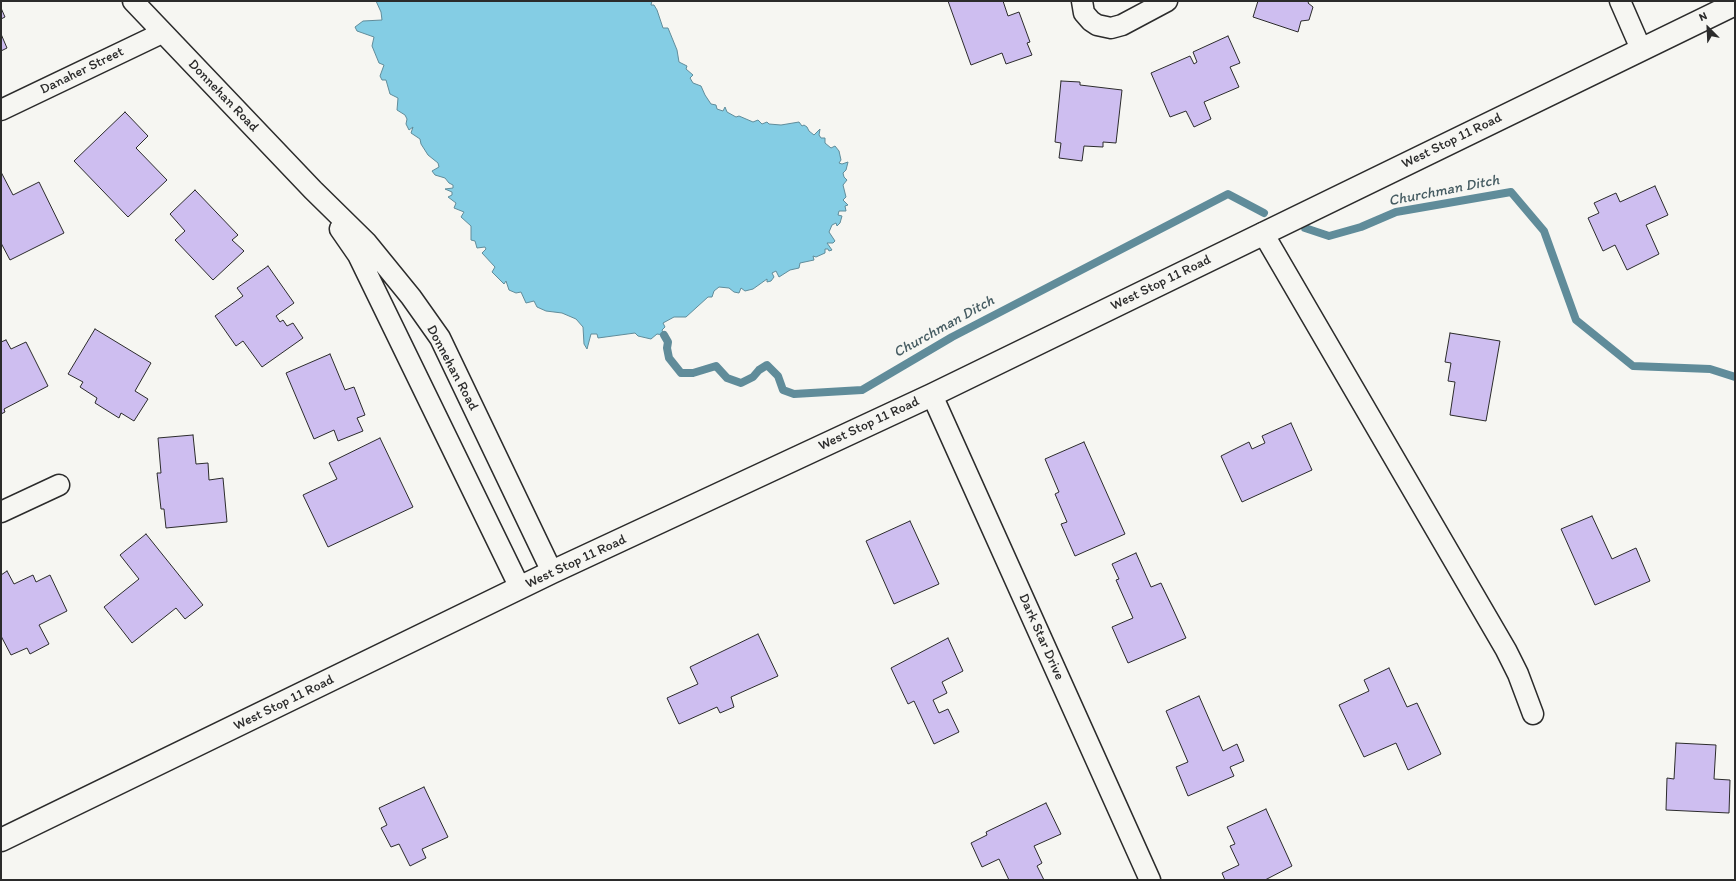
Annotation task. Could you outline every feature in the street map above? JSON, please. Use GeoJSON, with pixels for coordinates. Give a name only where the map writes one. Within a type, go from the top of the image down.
{"type":"FeatureCollection","features":[{"type":"Feature","properties":{"kind":"main road","name":"West Stop 11 Road"},"geometry":{"type":"LineString","coordinates":[[1,840],[552,572],[932,395],[1735,4]]}},
{"type":"Feature","properties":{"kind":"street","name":"Donnehan Road"},"geometry":{"type":"LineString","coordinates":[[133,1],[313,190],[367,243],[411,297],[440,338],[552,572]]}},
{"type":"Feature","properties":{"kind":"street"},"geometry":{"type":"LineString","coordinates":[[1082,1],[1084,13],[1091,21],[1096,25],[1111,28],[1122,25],[1167,1]]}},
{"type":"Feature","properties":{"kind":"street"},"geometry":{"type":"LineString","coordinates":[[1620,1],[1642,49]]}},
{"type":"Feature","properties":{"kind":"street","name":"Danaher Street"},"geometry":{"type":"LineString","coordinates":[[1,110],[162,33]]}},
{"type":"Feature","properties":{"kind":"street","name":"Donnehan Road"},"geometry":{"type":"LineString","coordinates":[[313,190],[358,255],[520,588]]}},
{"type":"Feature","properties":{"kind":"street"},"geometry":{"type":"LineString","coordinates":[[1263,233],[1506,650],[1518,674],[1533,714]]}},
{"type":"Feature","properties":{"kind":"street","name":"Dark Star Drive"},"geometry":{"type":"LineString","coordinates":[[932,395],[1150,880]]}},
{"type":"Feature","properties":{"kind":"street"},"geometry":{"type":"LineString","coordinates":[[1,512],[59,485]]}},
{"type":"Feature","properties":{"kind":"water"},"geometry":{"type":"Polygon","coordinates":[[[376,1],[652,1],[651,5],[654,5],[657,10],[663,28],[668,28],[677,50],[679,62],[687,66],[686,69],[693,75],[690,78],[693,83],[701,86],[711,104],[716,105],[717,109],[723,111],[725,107],[727,112],[736,117],[739,116],[753,122],[758,120],[762,124],[767,122],[769,124],[781,125],[799,122],[802,126],[804,125],[807,127],[814,135],[820,129],[819,135],[821,138],[825,138],[825,143],[831,148],[835,146],[839,151],[841,160],[839,163],[842,164],[848,162],[846,170],[843,173],[847,180],[843,185],[846,197],[843,200],[848,205],[845,206],[846,211],[839,211],[838,215],[842,216],[840,223],[837,226],[836,223],[832,225],[829,232],[835,241],[833,243],[827,243],[832,250],[829,251],[828,249],[825,249],[825,253],[816,257],[813,256],[814,260],[800,263],[799,268],[790,270],[779,277],[776,271],[772,273],[774,277],[771,281],[767,282],[767,279],[753,289],[745,291],[741,288],[739,293],[734,292],[729,288],[719,287],[714,291],[712,297],[708,297],[686,317],[674,317],[663,323],[665,327],[662,330],[664,335],[657,334],[651,339],[638,336],[635,333],[598,338],[597,334],[591,334],[587,349],[584,344],[583,327],[576,319],[562,313],[546,311],[537,307],[534,301],[526,303],[521,292],[516,293],[509,290],[506,281],[504,284],[492,272],[495,267],[482,253],[486,249],[485,247],[477,248],[475,241],[471,240],[471,226],[461,217],[464,212],[454,208],[456,203],[448,197],[452,195],[452,192],[445,189],[453,188],[453,185],[445,178],[435,175],[432,171],[439,167],[438,163],[428,155],[421,144],[420,139],[411,133],[413,127],[409,130],[406,124],[407,119],[405,115],[397,110],[398,98],[390,94],[386,80],[382,80],[380,76],[384,65],[379,63],[372,46],[374,37],[357,31],[355,27],[363,21],[382,20],[381,12],[376,1]]]}},
{"type":"Feature","properties":{"kind":"building"},"geometry":{"type":"Polygon","coordinates":[[[948,1],[1003,1],[1008,16],[1019,12],[1030,42],[1027,43],[1032,55],[1006,64],[1002,53],[971,65],[948,1]]]}},
{"type":"Feature","properties":{"kind":"building"},"geometry":{"type":"Polygon","coordinates":[[[1258,1],[1309,1],[1308,3],[1313,7],[1309,20],[1301,21],[1298,32],[1253,17],[1258,1]]]}},
{"type":"Feature","properties":{"kind":"building"},"geometry":{"type":"Polygon","coordinates":[[[1,8],[5,17],[1,19],[1,8]]]}},
{"type":"Feature","properties":{"kind":"building"},"geometry":{"type":"Polygon","coordinates":[[[1,34],[7,48],[1,51],[1,34]]]}},
{"type":"Feature","properties":{"kind":"building"},"geometry":{"type":"Polygon","coordinates":[[[1228,36],[1240,63],[1230,67],[1239,87],[1204,102],[1211,119],[1194,127],[1186,111],[1170,117],[1151,73],[1190,56],[1194,64],[1197,62],[1193,52],[1228,36]]]}},
{"type":"Feature","properties":{"kind":"building"},"geometry":{"type":"Polygon","coordinates":[[[1061,81],[1080,82],[1080,85],[1122,90],[1116,143],[1103,142],[1103,147],[1084,146],[1082,161],[1059,158],[1061,143],[1055,142],[1061,81]]]}},
{"type":"Feature","properties":{"kind":"building"},"geometry":{"type":"Polygon","coordinates":[[[125,112],[148,136],[136,148],[167,180],[128,217],[74,161],[125,112]]]}},
{"type":"Feature","properties":{"kind":"building"},"geometry":{"type":"Polygon","coordinates":[[[1,172],[13,195],[39,182],[64,233],[10,260],[1,243],[1,172]]]}},
{"type":"Feature","properties":{"kind":"building"},"geometry":{"type":"Polygon","coordinates":[[[1655,186],[1668,215],[1646,225],[1659,254],[1627,270],[1615,245],[1603,251],[1588,218],[1599,213],[1594,203],[1616,193],[1620,202],[1655,186]]]}},
{"type":"Feature","properties":{"kind":"building"},"geometry":{"type":"Polygon","coordinates":[[[195,190],[238,235],[232,240],[244,251],[213,280],[175,240],[185,231],[170,214],[195,190]]]}},
{"type":"Feature","properties":{"kind":"building"},"geometry":{"type":"Polygon","coordinates":[[[268,266],[294,303],[276,316],[280,322],[283,320],[287,326],[293,323],[303,338],[262,367],[243,341],[236,346],[215,316],[243,296],[237,288],[268,266]]]}},
{"type":"Feature","properties":{"kind":"building"},"geometry":{"type":"Polygon","coordinates":[[[95,329],[151,363],[135,391],[148,399],[134,421],[121,413],[119,418],[95,403],[97,398],[80,387],[83,382],[68,374],[95,329]]]}},
{"type":"Feature","properties":{"kind":"building"},"geometry":{"type":"Polygon","coordinates":[[[1450,333],[1500,341],[1486,421],[1450,415],[1455,382],[1448,381],[1451,363],[1445,362],[1450,333]]]}},
{"type":"Feature","properties":{"kind":"building"},"geometry":{"type":"Polygon","coordinates":[[[6,340],[11,349],[26,342],[48,386],[4,409],[5,412],[1,414],[1,342],[6,340]]]}},
{"type":"Feature","properties":{"kind":"building"},"geometry":{"type":"Polygon","coordinates":[[[330,354],[345,390],[354,387],[365,415],[357,418],[363,431],[338,441],[334,430],[314,439],[286,373],[330,354]]]}},
{"type":"Feature","properties":{"kind":"building"},"geometry":{"type":"Polygon","coordinates":[[[1291,423],[1312,470],[1242,502],[1221,456],[1249,442],[1252,449],[1265,443],[1262,436],[1291,423]]]}},
{"type":"Feature","properties":{"kind":"building"},"geometry":{"type":"Polygon","coordinates":[[[193,435],[196,464],[208,463],[209,480],[223,478],[227,522],[166,528],[164,509],[161,509],[157,473],[161,473],[158,438],[193,435]]]}},
{"type":"Feature","properties":{"kind":"building"},"geometry":{"type":"Polygon","coordinates":[[[380,438],[413,507],[328,547],[303,495],[337,479],[329,463],[380,438]]]}},
{"type":"Feature","properties":{"kind":"building"},"geometry":{"type":"Polygon","coordinates":[[[1084,442],[1125,534],[1075,556],[1061,524],[1067,522],[1055,494],[1059,492],[1045,459],[1084,442]]]}},
{"type":"Feature","properties":{"kind":"building"},"geometry":{"type":"Polygon","coordinates":[[[1592,516],[1612,559],[1636,548],[1650,581],[1595,605],[1561,529],[1592,516]]]}},
{"type":"Feature","properties":{"kind":"building"},"geometry":{"type":"Polygon","coordinates":[[[910,521],[939,584],[894,604],[866,541],[910,521]]]}},
{"type":"Feature","properties":{"kind":"building"},"geometry":{"type":"Polygon","coordinates":[[[146,534],[203,605],[185,619],[176,608],[132,643],[104,607],[139,579],[120,555],[146,534]]]}},
{"type":"Feature","properties":{"kind":"building"},"geometry":{"type":"Polygon","coordinates":[[[1136,553],[1151,587],[1161,583],[1186,638],[1128,663],[1112,627],[1133,618],[1116,580],[1119,579],[1112,564],[1136,553]]]}},
{"type":"Feature","properties":{"kind":"building"},"geometry":{"type":"Polygon","coordinates":[[[7,571],[14,584],[33,575],[36,582],[50,575],[67,611],[39,625],[49,644],[30,654],[27,648],[11,655],[1,636],[1,575],[7,571]]]}},
{"type":"Feature","properties":{"kind":"building"},"geometry":{"type":"Polygon","coordinates":[[[758,634],[778,676],[731,697],[734,707],[720,713],[717,707],[679,724],[667,698],[698,684],[690,667],[758,634]]]}},
{"type":"Feature","properties":{"kind":"building"},"geometry":{"type":"Polygon","coordinates":[[[948,638],[963,671],[942,682],[947,693],[933,700],[939,713],[948,709],[959,732],[934,744],[914,701],[908,704],[891,668],[948,638]]]}},
{"type":"Feature","properties":{"kind":"building"},"geometry":{"type":"Polygon","coordinates":[[[1389,668],[1407,707],[1417,703],[1441,754],[1408,770],[1396,743],[1364,757],[1339,705],[1369,691],[1364,680],[1389,668]]]}},
{"type":"Feature","properties":{"kind":"building"},"geometry":{"type":"Polygon","coordinates":[[[1199,696],[1223,751],[1237,744],[1244,761],[1230,767],[1234,776],[1188,796],[1176,767],[1188,762],[1166,711],[1199,696]]]}},
{"type":"Feature","properties":{"kind":"building"},"geometry":{"type":"Polygon","coordinates":[[[1676,743],[1716,745],[1714,779],[1730,780],[1729,813],[1666,810],[1667,778],[1674,779],[1676,743]]]}},
{"type":"Feature","properties":{"kind":"building"},"geometry":{"type":"Polygon","coordinates":[[[424,787],[448,837],[422,849],[426,858],[410,866],[399,844],[391,847],[381,828],[387,825],[379,808],[424,787]]]}},
{"type":"Feature","properties":{"kind":"building"},"geometry":{"type":"Polygon","coordinates":[[[1046,803],[1061,834],[1034,846],[1042,863],[1037,866],[1044,880],[1009,880],[999,859],[982,867],[971,843],[987,835],[986,832],[1046,803]]]}},
{"type":"Feature","properties":{"kind":"building"},"geometry":{"type":"Polygon","coordinates":[[[1266,809],[1292,866],[1265,880],[1225,880],[1222,873],[1239,865],[1230,846],[1235,844],[1227,827],[1266,809]]]}},
{"type":"Feature","properties":{"kind":"waterway","name":"Churchman Ditch"},"geometry":{"type":"LineString","coordinates":[[1305,228],[1329,236],[1361,227],[1396,212],[1511,192],[1544,231],[1576,320],[1633,366],[1710,369],[1735,377]]}},
{"type":"Feature","properties":{"kind":"waterway","name":"Churchman Ditch"},"geometry":{"type":"LineString","coordinates":[[664,335],[668,342],[667,348],[669,358],[681,373],[693,373],[716,366],[727,378],[741,383],[753,377],[759,370],[767,365],[778,376],[783,390],[794,394],[862,390],[952,337],[1228,194],[1264,213]]}}]}
